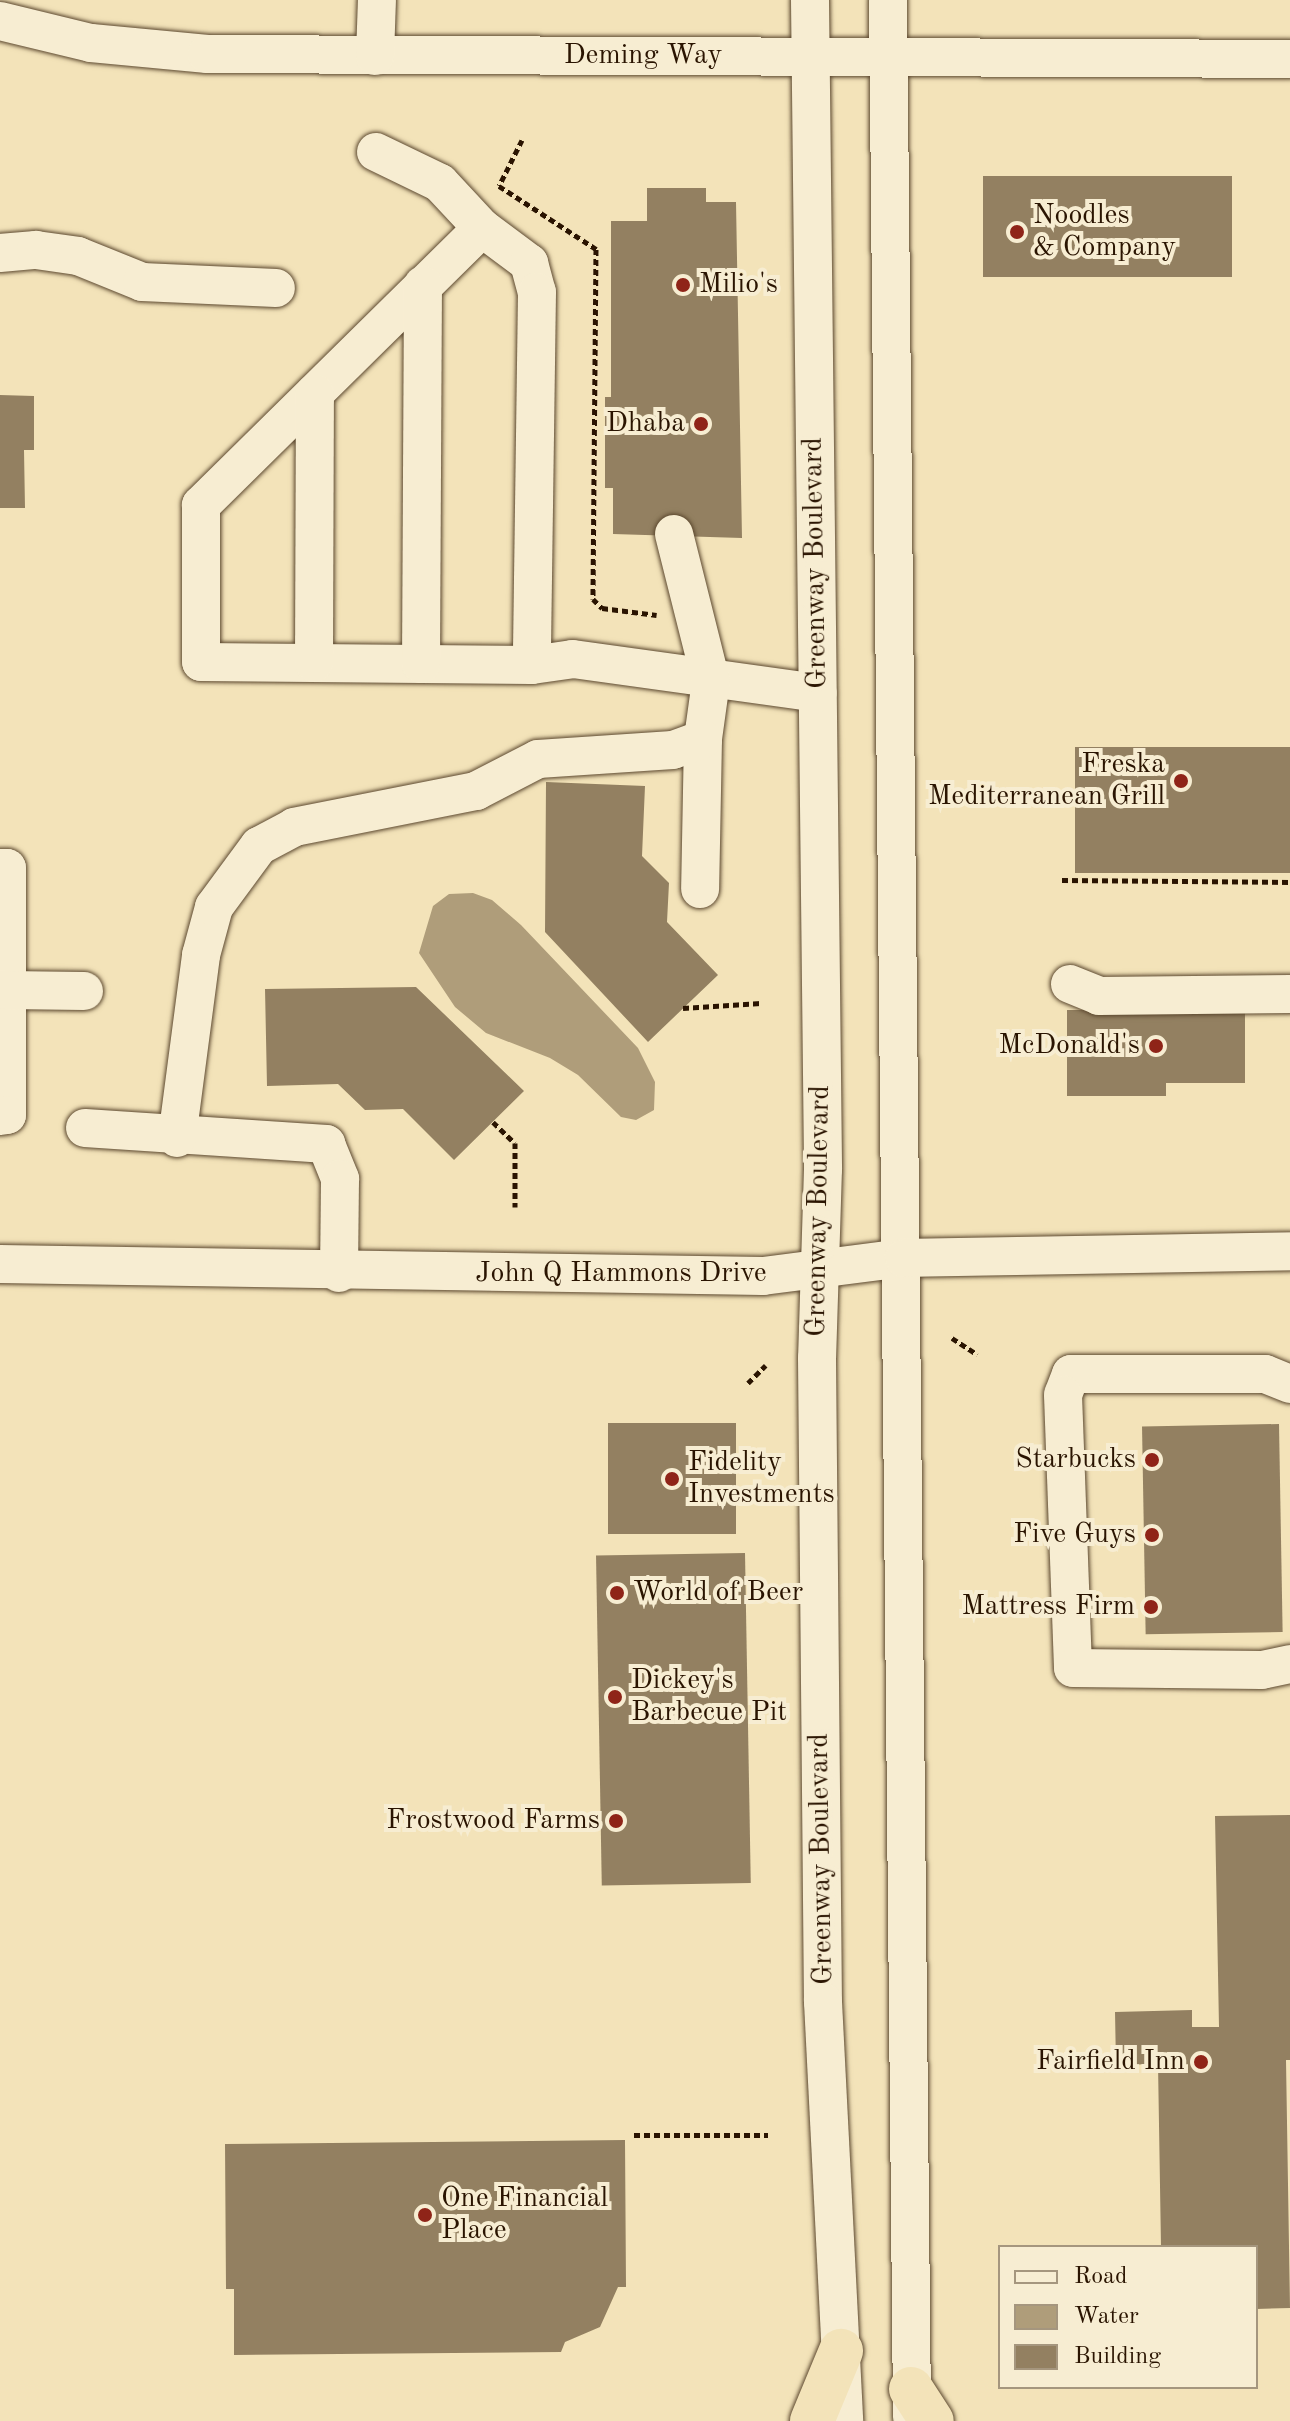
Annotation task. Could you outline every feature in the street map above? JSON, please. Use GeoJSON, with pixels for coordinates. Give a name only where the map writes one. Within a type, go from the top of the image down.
{"type":"FeatureCollection","features":[{"type":"Feature","properties":{"kind":"highway"},"geometry":{"type":"LineString","coordinates":[[812,2421],[841,2351]]}},
{"type":"Feature","properties":{"kind":"street"},"geometry":{"type":"LineString","coordinates":[[375,56],[377,0]]}},
{"type":"Feature","properties":{"kind":"street","name":"Greenway Boulevard"},"geometry":{"type":"LineString","coordinates":[[810,0],[823,1169],[818,1269],[823,2002],[844,2421]]}},
{"type":"Feature","properties":{"kind":"street"},"geometry":{"type":"LineString","coordinates":[[888,0],[918,2410]]}},
{"type":"Feature","properties":{"kind":"street","name":"Deming Way"},"geometry":{"type":"LineString","coordinates":[[0,21],[91,43],[192,53],[1290,59]]}},
{"type":"Feature","properties":{"kind":"street"},"geometry":{"type":"LineString","coordinates":[[376,152],[440,183],[482,228],[529,263],[537,292],[532,665]]}},
{"type":"Feature","properties":{"kind":"street"},"geometry":{"type":"LineString","coordinates":[[482,228],[201,505],[201,662],[532,665],[573,659],[711,681],[818,693]]}},
{"type":"Feature","properties":{"kind":"street"},"geometry":{"type":"LineString","coordinates":[[0,253],[36,250],[78,256],[142,282],[276,288]]}},
{"type":"Feature","properties":{"kind":"street"},"geometry":{"type":"LineString","coordinates":[[421,664],[423,285]]}},
{"type":"Feature","properties":{"kind":"street"},"geometry":{"type":"LineString","coordinates":[[314,663],[315,393]]}},
{"type":"Feature","properties":{"kind":"street"},"geometry":{"type":"LineString","coordinates":[[674,534],[711,681],[703,739],[700,889]]}},
{"type":"Feature","properties":{"kind":"street"},"geometry":{"type":"LineString","coordinates":[[177,1138],[201,955],[211,919],[235,872],[259,846],[294,827],[476,791],[538,759],[673,750],[703,739]]}},
{"type":"Feature","properties":{"kind":"street"},"geometry":{"type":"LineString","coordinates":[[0,868],[7,868],[4,990],[7,1115],[0,1116]]}},
{"type":"Feature","properties":{"kind":"street"},"geometry":{"type":"LineString","coordinates":[[1070,984],[1099,996],[1290,994]]}},
{"type":"Feature","properties":{"kind":"street"},"geometry":{"type":"LineString","coordinates":[[4,990],[84,991]]}},
{"type":"Feature","properties":{"kind":"street"},"geometry":{"type":"LineString","coordinates":[[85,1128],[177,1138],[326,1144],[340,1179],[339,1273]]}},
{"type":"Feature","properties":{"kind":"street","name":"John Q Hammons Drive"},"geometry":{"type":"LineString","coordinates":[[0,1264],[339,1273],[763,1276],[904,1258],[1290,1251]]}},
{"type":"Feature","properties":{"kind":"street"},"geometry":{"type":"LineString","coordinates":[[1290,1384],[1265,1374],[1071,1374],[1063,1395],[1073,1668],[1262,1670],[1290,1664]]}},
{"type":"Feature","properties":{"kind":"path"},"geometry":{"type":"LineString","coordinates":[[522,140],[499,186],[596,249],[593,599],[602,608],[663,616],[658,672]]}},
{"type":"Feature","properties":{"kind":"path"},"geometry":{"type":"LineString","coordinates":[[1062,880],[1290,882]]}},
{"type":"Feature","properties":{"kind":"path"},"geometry":{"type":"LineString","coordinates":[[683,1008],[761,1003]]}},
{"type":"Feature","properties":{"kind":"path"},"geometry":{"type":"LineString","coordinates":[[493,1122],[515,1143],[515,1207]]}},
{"type":"Feature","properties":{"kind":"path"},"geometry":{"type":"LineString","coordinates":[[952,1338],[977,1354]]}},
{"type":"Feature","properties":{"kind":"path"},"geometry":{"type":"LineString","coordinates":[[748,1383],[766,1365]]}},
{"type":"Feature","properties":{"kind":"path"},"geometry":{"type":"LineString","coordinates":[[634,2135],[768,2135]]}},
{"type":"Feature","properties":{"kind":"water"},"geometry":{"type":"Polygon","coordinates":[[[473,893],[492,900],[521,925],[638,1048],[655,1082],[654,1110],[636,1120],[621,1117],[578,1075],[550,1058],[486,1033],[455,1007],[419,953],[433,906],[449,894],[473,893]]]}},
{"type":"Feature","properties":{"kind":"building"},"geometry":{"type":"Polygon","coordinates":[[[983,176],[1232,176],[1232,277],[983,277],[983,176]]]}},
{"type":"Feature","properties":{"kind":"building"},"geometry":{"type":"Polygon","coordinates":[[[647,188],[706,188],[706,202],[736,202],[742,538],[613,534],[613,488],[605,488],[605,397],[611,397],[611,221],[647,221],[647,188]]]}},
{"type":"Feature","properties":{"kind":"building"},"geometry":{"type":"Polygon","coordinates":[[[0,395],[34,396],[34,450],[24,450],[25,508],[0,508],[0,395]]]}},
{"type":"Feature","properties":{"kind":"building"},"geometry":{"type":"Polygon","coordinates":[[[1075,747],[1290,747],[1290,873],[1075,873],[1075,747]]]}},
{"type":"Feature","properties":{"kind":"building"},"geometry":{"type":"Polygon","coordinates":[[[546,782],[645,786],[642,856],[669,883],[667,922],[718,975],[648,1042],[545,932],[546,782]]]}},
{"type":"Feature","properties":{"kind":"building"},"geometry":{"type":"Polygon","coordinates":[[[416,987],[524,1091],[454,1160],[403,1109],[365,1110],[338,1084],[267,1086],[265,989],[416,987]]]}},
{"type":"Feature","properties":{"kind":"building","name":"McDonald's"},"geometry":{"type":"Polygon","coordinates":[[[1067,1010],[1245,1010],[1245,1083],[1166,1083],[1166,1096],[1067,1096],[1067,1010]]]}},
{"type":"Feature","properties":{"kind":"building","name":"Fidelity Investments"},"geometry":{"type":"Polygon","coordinates":[[[608,1423],[736,1423],[736,1534],[608,1534],[608,1423]]]}},
{"type":"Feature","properties":{"kind":"building"},"geometry":{"type":"Polygon","coordinates":[[[1279,1424],[1283,1632],[1146,1634],[1142,1426],[1279,1424]]]}},
{"type":"Feature","properties":{"kind":"building"},"geometry":{"type":"Polygon","coordinates":[[[745,1553],[751,1883],[602,1886],[596,1556],[745,1553]]]}},
{"type":"Feature","properties":{"kind":"building","name":"Fairfield Inn"},"geometry":{"type":"Polygon","coordinates":[[[1290,1815],[1290,2060],[1286,2060],[1290,2308],[1258,2309],[1258,2245],[1161,2245],[1158,2064],[1116,2065],[1115,2012],[1192,2010],[1192,2027],[1219,2027],[1215,1816],[1290,1815]]]}},
{"type":"Feature","properties":{"kind":"building","name":"One Financial Place"},"geometry":{"type":"Polygon","coordinates":[[[625,2140],[626,2287],[618,2287],[600,2327],[565,2342],[561,2352],[234,2355],[234,2289],[226,2289],[225,2144],[625,2140]]]}},
{"type":"Feature","properties":{"kind":"place","name":"Noodles & Company"},"geometry":{"type":"Point","coordinates":[1017,232]}},
{"type":"Feature","properties":{"kind":"place","name":"Milio's"},"geometry":{"type":"Point","coordinates":[683,285]}},
{"type":"Feature","properties":{"kind":"place","name":"Dhaba"},"geometry":{"type":"Point","coordinates":[701,424]}},
{"type":"Feature","properties":{"kind":"place","name":"Freska Mediterranean Grill"},"geometry":{"type":"Point","coordinates":[1181,781]}},
{"type":"Feature","properties":{"kind":"place","name":"McDonald's"},"geometry":{"type":"Point","coordinates":[1156,1046]}},
{"type":"Feature","properties":{"kind":"place","name":"Starbucks"},"geometry":{"type":"Point","coordinates":[1152,1460]}},
{"type":"Feature","properties":{"kind":"place","name":"Fidelity Investments"},"geometry":{"type":"Point","coordinates":[672,1479]}},
{"type":"Feature","properties":{"kind":"place","name":"Five Guys"},"geometry":{"type":"Point","coordinates":[1152,1535]}},
{"type":"Feature","properties":{"kind":"place","name":"World of Beer"},"geometry":{"type":"Point","coordinates":[617,1593]}},
{"type":"Feature","properties":{"kind":"place","name":"Mattress Firm"},"geometry":{"type":"Point","coordinates":[1151,1607]}},
{"type":"Feature","properties":{"kind":"place","name":"Dickey's Barbecue Pit"},"geometry":{"type":"Point","coordinates":[615,1697]}},
{"type":"Feature","properties":{"kind":"place","name":"Frostwood Farms"},"geometry":{"type":"Point","coordinates":[616,1821]}},
{"type":"Feature","properties":{"kind":"place","name":"Fairfield Inn"},"geometry":{"type":"Point","coordinates":[1201,2062]}},
{"type":"Feature","properties":{"kind":"place","name":"One Financial Place"},"geometry":{"type":"Point","coordinates":[425,2215]}}]}
